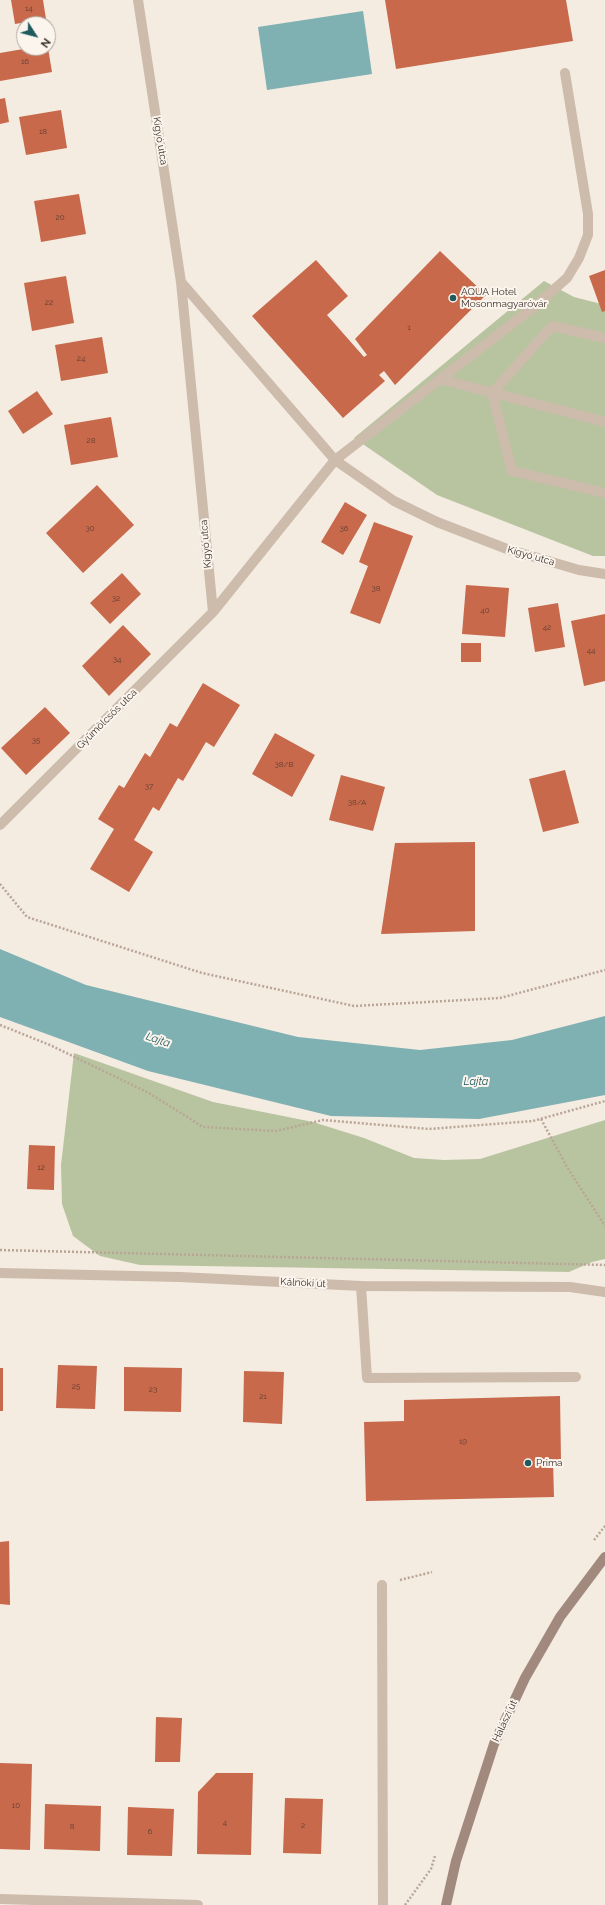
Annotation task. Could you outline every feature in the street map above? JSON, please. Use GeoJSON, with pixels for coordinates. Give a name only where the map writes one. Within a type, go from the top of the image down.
{"type":"FeatureCollection","features":[{"type":"Feature","properties":{"kind":"main road","name":"Halászi út"},"geometry":{"type":"LineString","coordinates":[[446,1905],[456,1861],[494,1744],[525,1678],[560,1617],[605,1557]]}},
{"type":"Feature","properties":{"kind":"street","name":"Kígyó utca"},"geometry":{"type":"LineString","coordinates":[[138,0],[182,282],[212,612]]}},
{"type":"Feature","properties":{"kind":"street"},"geometry":{"type":"LineString","coordinates":[[212,612],[335,460],[534,307],[567,278],[579,258],[588,235],[588,214],[564,73]]}},
{"type":"Feature","properties":{"kind":"street","name":"Kígyó utca"},"geometry":{"type":"LineString","coordinates":[[182,282],[335,460],[394,501],[437,522],[507,549],[579,570],[605,574]]}},
{"type":"Feature","properties":{"kind":"street"},"geometry":{"type":"LineString","coordinates":[[492,393],[552,326],[605,338]]}},
{"type":"Feature","properties":{"kind":"street"},"geometry":{"type":"LineString","coordinates":[[440,379],[605,422]]}},
{"type":"Feature","properties":{"kind":"street"},"geometry":{"type":"LineString","coordinates":[[492,393],[512,471],[605,493]]}},
{"type":"Feature","properties":{"kind":"street","name":"Gyümölcsös utca"},"geometry":{"type":"LineString","coordinates":[[0,825],[212,612]]}},
{"type":"Feature","properties":{"kind":"street","name":"Kálnoki út"},"geometry":{"type":"LineString","coordinates":[[0,1273],[180,1277],[360,1286],[570,1287],[605,1292]]}},
{"type":"Feature","properties":{"kind":"street"},"geometry":{"type":"LineString","coordinates":[[360,1286],[367,1378],[576,1377]]}},
{"type":"Feature","properties":{"kind":"street"},"geometry":{"type":"LineString","coordinates":[[382,1585],[383,1905]]}},
{"type":"Feature","properties":{"kind":"street"},"geometry":{"type":"LineString","coordinates":[[0,1899],[198,1905]]}},
{"type":"Feature","properties":{"kind":"path"},"geometry":{"type":"LineString","coordinates":[[0,884],[27,917],[202,973],[354,1006],[500,998],[605,970]]}},
{"type":"Feature","properties":{"kind":"path"},"geometry":{"type":"LineString","coordinates":[[0,1025],[50,1045],[149,1092],[203,1127],[276,1131],[323,1120],[428,1130],[541,1119],[605,1101]]}},
{"type":"Feature","properties":{"kind":"path"},"geometry":{"type":"LineString","coordinates":[[541,1119],[567,1167],[605,1226]]}},
{"type":"Feature","properties":{"kind":"path"},"geometry":{"type":"LineString","coordinates":[[0,1250],[605,1265]]}},
{"type":"Feature","properties":{"kind":"path"},"geometry":{"type":"LineString","coordinates":[[382,1585],[432,1572]]}},
{"type":"Feature","properties":{"kind":"green space"},"geometry":{"type":"Polygon","coordinates":[[[544,281],[574,297],[605,305],[605,556],[593,556],[437,495],[354,438],[544,281]]]}},
{"type":"Feature","properties":{"kind":"green space"},"geometry":{"type":"Polygon","coordinates":[[[74,1053],[213,1102],[313,1122],[364,1138],[414,1158],[444,1160],[480,1159],[605,1120],[605,1259],[592,1262],[569,1272],[140,1265],[100,1256],[73,1236],[62,1204],[61,1165],[74,1053]]]}},
{"type":"Feature","properties":{"kind":"water"},"geometry":{"type":"Polygon","coordinates":[[[363,11],[372,74],[267,90],[258,27],[363,11]]]}},
{"type":"Feature","properties":{"kind":"water","name":"Lajta"},"geometry":{"type":"Polygon","coordinates":[[[0,949],[86,985],[298,1037],[420,1050],[512,1040],[605,1016],[605,1095],[479,1119],[331,1116],[148,1071],[0,1017],[0,949]]]}},
{"type":"Feature","properties":{"kind":"building"},"geometry":{"type":"Polygon","coordinates":[[[11,0],[43,0],[46,16],[16,16],[15,24],[11,0]]]}},
{"type":"Feature","properties":{"kind":"building"},"geometry":{"type":"Polygon","coordinates":[[[385,0],[566,0],[573,41],[396,69],[385,0]]]}},
{"type":"Feature","properties":{"kind":"building"},"geometry":{"type":"Polygon","coordinates":[[[16,50],[16,56],[49,56],[52,72],[0,81],[0,53],[16,50]]]}},
{"type":"Feature","properties":{"kind":"building"},"geometry":{"type":"Polygon","coordinates":[[[5,98],[9,122],[0,124],[0,99],[5,98]]]}},
{"type":"Feature","properties":{"kind":"building"},"geometry":{"type":"Polygon","coordinates":[[[61,110],[67,148],[26,155],[19,117],[61,110]]]}},
{"type":"Feature","properties":{"kind":"building"},"geometry":{"type":"Polygon","coordinates":[[[79,194],[86,234],[41,242],[34,201],[79,194]]]}},
{"type":"Feature","properties":{"kind":"building"},"geometry":{"type":"Polygon","coordinates":[[[440,251],[486,295],[395,385],[384,371],[379,375],[385,381],[343,418],[252,316],[316,260],[348,296],[327,315],[364,357],[367,355],[355,339],[440,251]]]}},
{"type":"Feature","properties":{"kind":"building"},"geometry":{"type":"Polygon","coordinates":[[[605,270],[605,311],[602,312],[589,276],[605,270]]]}},
{"type":"Feature","properties":{"kind":"building"},"geometry":{"type":"Polygon","coordinates":[[[66,276],[74,323],[32,331],[24,283],[66,276]]]}},
{"type":"Feature","properties":{"kind":"building"},"geometry":{"type":"Polygon","coordinates":[[[102,337],[108,373],[61,381],[55,345],[102,337]]]}},
{"type":"Feature","properties":{"kind":"building"},"geometry":{"type":"Polygon","coordinates":[[[37,391],[53,414],[23,434],[8,411],[37,391]]]}},
{"type":"Feature","properties":{"kind":"building"},"geometry":{"type":"Polygon","coordinates":[[[111,417],[118,457],[71,465],[64,425],[111,417]]]}},
{"type":"Feature","properties":{"kind":"building"},"geometry":{"type":"Polygon","coordinates":[[[97,485],[134,525],[83,573],[46,533],[97,485]]]}},
{"type":"Feature","properties":{"kind":"building"},"geometry":{"type":"Polygon","coordinates":[[[345,502],[367,515],[343,555],[321,542],[345,502]]]}},
{"type":"Feature","properties":{"kind":"building"},"geometry":{"type":"Polygon","coordinates":[[[374,522],[413,536],[380,624],[350,613],[368,566],[359,562],[374,522]]]}},
{"type":"Feature","properties":{"kind":"building"},"geometry":{"type":"Polygon","coordinates":[[[122,573],[141,594],[110,624],[90,603],[122,573]]]}},
{"type":"Feature","properties":{"kind":"building"},"geometry":{"type":"Polygon","coordinates":[[[466,585],[509,588],[505,637],[462,634],[466,585]]]}},
{"type":"Feature","properties":{"kind":"building"},"geometry":{"type":"Polygon","coordinates":[[[558,603],[565,647],[535,652],[528,608],[558,603]]]}},
{"type":"Feature","properties":{"kind":"building"},"geometry":{"type":"Polygon","coordinates":[[[605,614],[605,681],[584,686],[571,621],[605,614]]]}},
{"type":"Feature","properties":{"kind":"building"},"geometry":{"type":"Polygon","coordinates":[[[123,625],[151,654],[109,696],[82,666],[123,625]]]}},
{"type":"Feature","properties":{"kind":"building"},"geometry":{"type":"Polygon","coordinates":[[[461,643],[481,643],[481,662],[461,662],[461,643]]]}},
{"type":"Feature","properties":{"kind":"building"},"geometry":{"type":"Polygon","coordinates":[[[203,683],[240,705],[214,747],[206,742],[183,781],[178,778],[159,811],[153,807],[134,840],[153,852],[129,892],[90,869],[114,829],[98,819],[119,785],[124,788],[145,753],[150,757],[170,723],[177,727],[203,683]]]}},
{"type":"Feature","properties":{"kind":"building"},"geometry":{"type":"Polygon","coordinates":[[[45,707],[70,733],[26,775],[1,748],[45,707]]]}},
{"type":"Feature","properties":{"kind":"building"},"geometry":{"type":"Polygon","coordinates":[[[275,733],[315,755],[292,797],[252,774],[275,733]]]}},
{"type":"Feature","properties":{"kind":"building"},"geometry":{"type":"Polygon","coordinates":[[[565,770],[579,823],[543,832],[529,779],[565,770]]]}},
{"type":"Feature","properties":{"kind":"building"},"geometry":{"type":"Polygon","coordinates":[[[341,775],[385,787],[373,831],[329,820],[341,775]]]}},
{"type":"Feature","properties":{"kind":"building"},"geometry":{"type":"Polygon","coordinates":[[[475,842],[475,931],[381,934],[395,843],[475,842]]]}},
{"type":"Feature","properties":{"kind":"building"},"geometry":{"type":"Polygon","coordinates":[[[29,1145],[55,1146],[54,1190],[27,1189],[29,1145]]]}},
{"type":"Feature","properties":{"kind":"building"},"geometry":{"type":"Polygon","coordinates":[[[58,1365],[97,1366],[95,1409],[56,1408],[58,1365]]]}},
{"type":"Feature","properties":{"kind":"building"},"geometry":{"type":"Polygon","coordinates":[[[124,1367],[182,1368],[181,1412],[124,1411],[124,1367]]]}},
{"type":"Feature","properties":{"kind":"building"},"geometry":{"type":"Polygon","coordinates":[[[0,1368],[3,1368],[3,1411],[0,1411],[0,1368]]]}},
{"type":"Feature","properties":{"kind":"building"},"geometry":{"type":"Polygon","coordinates":[[[244,1371],[284,1372],[282,1424],[243,1422],[244,1371]]]}},
{"type":"Feature","properties":{"kind":"building"},"geometry":{"type":"Polygon","coordinates":[[[560,1396],[561,1461],[553,1461],[554,1497],[366,1501],[364,1422],[404,1421],[404,1400],[560,1396]]]}},
{"type":"Feature","properties":{"kind":"building"},"geometry":{"type":"Polygon","coordinates":[[[9,1541],[10,1605],[0,1604],[0,1542],[9,1541]]]}},
{"type":"Feature","properties":{"kind":"building"},"geometry":{"type":"Polygon","coordinates":[[[156,1717],[182,1718],[180,1762],[155,1762],[156,1717]]]}},
{"type":"Feature","properties":{"kind":"building"},"geometry":{"type":"Polygon","coordinates":[[[0,1763],[32,1764],[30,1850],[0,1849],[0,1763]]]}},
{"type":"Feature","properties":{"kind":"building"},"geometry":{"type":"Polygon","coordinates":[[[216,1773],[253,1773],[251,1855],[197,1854],[198,1792],[216,1773]]]}},
{"type":"Feature","properties":{"kind":"building"},"geometry":{"type":"Polygon","coordinates":[[[285,1798],[323,1799],[321,1854],[283,1853],[285,1798]]]}},
{"type":"Feature","properties":{"kind":"building"},"geometry":{"type":"Polygon","coordinates":[[[45,1804],[101,1806],[100,1851],[44,1849],[45,1804]]]}},
{"type":"Feature","properties":{"kind":"building"},"geometry":{"type":"Polygon","coordinates":[[[128,1807],[174,1809],[172,1856],[127,1855],[128,1807]]]}},
{"type":"Feature","properties":{"kind":"place","name":"AQUA Hotel Mosonmagyaróvár"},"geometry":{"type":"Point","coordinates":[453,298]}},
{"type":"Feature","properties":{"kind":"place","name":"Prima"},"geometry":{"type":"Point","coordinates":[528,1463]}}]}
